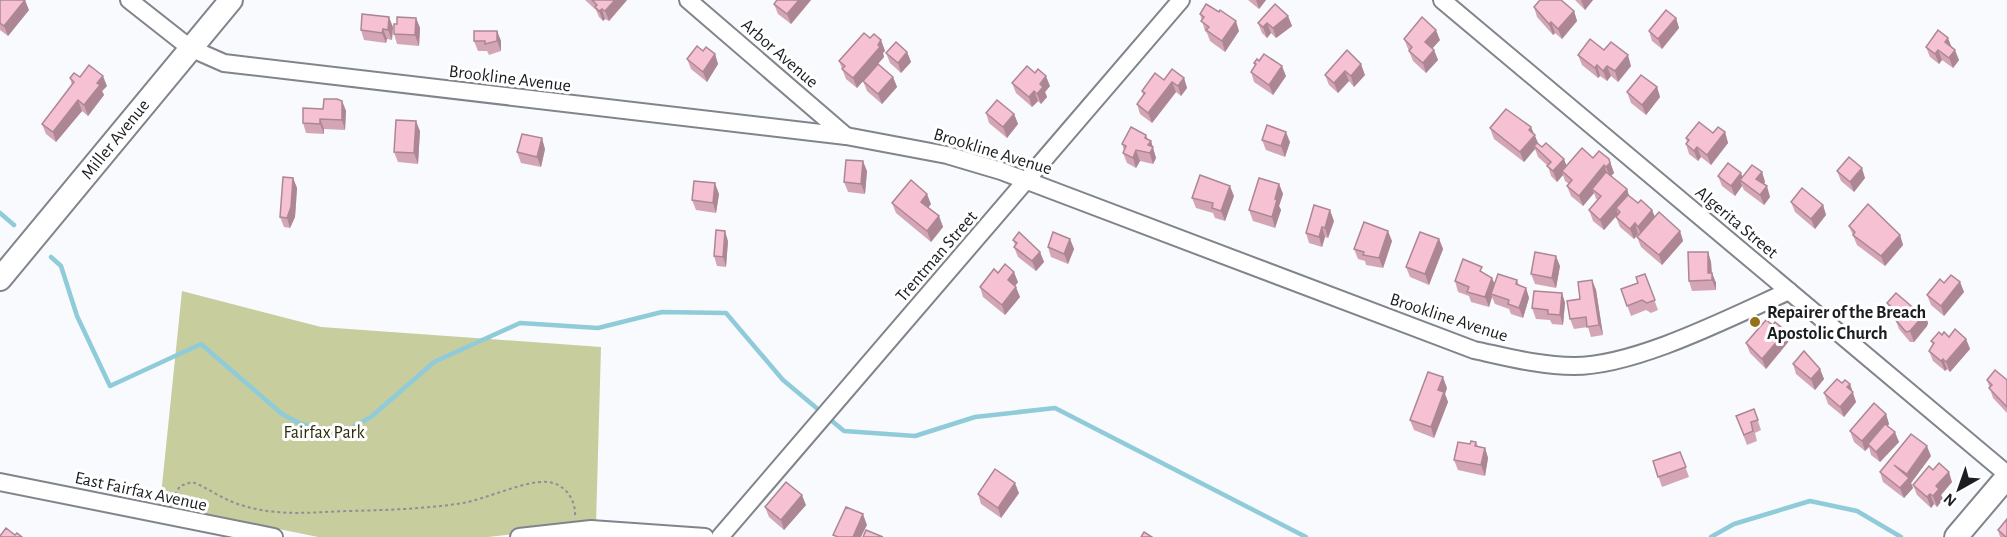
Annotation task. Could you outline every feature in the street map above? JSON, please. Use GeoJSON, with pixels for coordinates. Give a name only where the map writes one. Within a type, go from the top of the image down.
{"type":"FeatureCollection","features":[{"type":"Feature","properties":{"kind":"main road","name":"Miller Avenue"},"geometry":{"type":"LineString","coordinates":[[0,279],[231,0]]}},
{"type":"Feature","properties":{"kind":"main road"},"geometry":{"type":"LineString","coordinates":[[1956,537],[2007,476]]}},
{"type":"Feature","properties":{"kind":"street","name":"Brookline Avenue"},"geometry":{"type":"LineString","coordinates":[[129,0],[190,48],[224,63],[846,136],[947,155],[1027,181],[1474,350],[1549,365],[1604,364],[1637,354],[1724,320],[1789,291]]}},
{"type":"Feature","properties":{"kind":"street","name":"Arbor Avenue"},"geometry":{"type":"LineString","coordinates":[[688,0],[846,136]]}},
{"type":"Feature","properties":{"kind":"street","name":"Trentman Street"},"geometry":{"type":"LineString","coordinates":[[720,537],[1180,0]]}},
{"type":"Feature","properties":{"kind":"street","name":"Algerita Street"},"geometry":{"type":"LineString","coordinates":[[1442,0],[2007,476]]}},
{"type":"Feature","properties":{"kind":"street","name":"East Fairfax Avenue"},"geometry":{"type":"LineString","coordinates":[[0,482],[274,537]]}},
{"type":"Feature","properties":{"kind":"street"},"geometry":{"type":"LineString","coordinates":[[186,520],[206,537]]}},
{"type":"Feature","properties":{"kind":"street"},"geometry":{"type":"LineString","coordinates":[[519,537],[576,531],[625,531],[705,537]]}},
{"type":"Feature","properties":{"kind":"path"},"geometry":{"type":"LineString","coordinates":[[168,504],[180,486],[192,482],[216,496],[242,506],[309,515],[431,508],[478,500],[540,481],[560,486],[567,492],[576,511],[576,531]]}},
{"type":"Feature","properties":{"kind":"green space","name":"Fairfax Park"},"geometry":{"type":"Polygon","coordinates":[[[182,291],[321,327],[601,347],[596,525],[488,537],[318,537],[160,505],[182,291]]]}},
{"type":"Feature","properties":{"kind":"building"},"geometry":{"type":"Polygon","coordinates":[[[0,0],[25,0],[4,26],[0,23],[0,0]]]}},
{"type":"Feature","properties":{"kind":"building"},"geometry":{"type":"Polygon","coordinates":[[[592,0],[615,0],[605,11],[602,9],[599,11],[592,0]]]}},
{"type":"Feature","properties":{"kind":"building"},"geometry":{"type":"Polygon","coordinates":[[[777,0],[799,0],[787,14],[774,4],[777,0]]]}},
{"type":"Feature","properties":{"kind":"building"},"geometry":{"type":"Polygon","coordinates":[[[1540,0],[1561,0],[1574,11],[1558,29],[1551,22],[1549,24],[1534,7],[1540,0]]]}},
{"type":"Feature","properties":{"kind":"building"},"geometry":{"type":"Polygon","coordinates":[[[1206,4],[1236,21],[1222,41],[1206,30],[1209,27],[1201,21],[1204,17],[1200,14],[1206,4]]]}},
{"type":"Feature","properties":{"kind":"building"},"geometry":{"type":"Polygon","coordinates":[[[1275,4],[1288,16],[1273,28],[1267,23],[1263,27],[1258,23],[1275,4]]]}},
{"type":"Feature","properties":{"kind":"building"},"geometry":{"type":"Polygon","coordinates":[[[1666,10],[1676,18],[1658,39],[1649,31],[1666,10]]]}},
{"type":"Feature","properties":{"kind":"building"},"geometry":{"type":"Polygon","coordinates":[[[362,14],[389,17],[388,30],[383,29],[382,33],[361,30],[362,14]]]}},
{"type":"Feature","properties":{"kind":"building"},"geometry":{"type":"Polygon","coordinates":[[[397,17],[416,18],[415,35],[394,34],[397,17]]]}},
{"type":"Feature","properties":{"kind":"building"},"geometry":{"type":"Polygon","coordinates":[[[1422,17],[1436,30],[1425,42],[1434,50],[1423,63],[1409,51],[1412,47],[1404,39],[1422,17]]]}},
{"type":"Feature","properties":{"kind":"building"},"geometry":{"type":"Polygon","coordinates":[[[1938,30],[1948,38],[1945,42],[1955,50],[1949,58],[1938,50],[1935,54],[1926,47],[1938,30]]]}},
{"type":"Feature","properties":{"kind":"building"},"geometry":{"type":"Polygon","coordinates":[[[474,31],[497,31],[497,41],[485,44],[485,41],[474,41],[474,31]]]}},
{"type":"Feature","properties":{"kind":"building"},"geometry":{"type":"Polygon","coordinates":[[[864,33],[870,38],[874,34],[881,40],[878,45],[880,47],[853,78],[842,69],[845,66],[839,61],[864,33]]]}},
{"type":"Feature","properties":{"kind":"building"},"geometry":{"type":"Polygon","coordinates":[[[1590,39],[1604,50],[1611,42],[1628,55],[1615,71],[1607,66],[1603,71],[1597,65],[1595,68],[1578,55],[1590,39]]]}},
{"type":"Feature","properties":{"kind":"building"},"geometry":{"type":"Polygon","coordinates":[[[896,42],[907,52],[898,63],[886,53],[896,42]]]}},
{"type":"Feature","properties":{"kind":"building"},"geometry":{"type":"Polygon","coordinates":[[[697,46],[703,51],[706,47],[715,54],[703,72],[687,59],[697,46]]]}},
{"type":"Feature","properties":{"kind":"building"},"geometry":{"type":"Polygon","coordinates":[[[1347,50],[1361,64],[1351,76],[1345,71],[1334,83],[1325,75],[1347,50]]]}},
{"type":"Feature","properties":{"kind":"building"},"geometry":{"type":"Polygon","coordinates":[[[1264,54],[1282,66],[1269,85],[1251,72],[1256,64],[1254,63],[1257,59],[1259,61],[1264,54]]]}},
{"type":"Feature","properties":{"kind":"building"},"geometry":{"type":"Polygon","coordinates":[[[878,64],[893,77],[878,94],[863,81],[878,64]]]}},
{"type":"Feature","properties":{"kind":"building"},"geometry":{"type":"Polygon","coordinates":[[[89,65],[103,76],[97,83],[100,85],[84,105],[78,100],[53,132],[42,124],[74,82],[70,78],[74,73],[80,77],[89,65]]]}},
{"type":"Feature","properties":{"kind":"building"},"geometry":{"type":"Polygon","coordinates":[[[1027,66],[1035,73],[1038,69],[1046,76],[1040,84],[1043,87],[1037,94],[1034,91],[1029,97],[1012,83],[1027,66]]]}},
{"type":"Feature","properties":{"kind":"building"},"geometry":{"type":"Polygon","coordinates":[[[1172,69],[1184,78],[1178,86],[1172,82],[1148,113],[1137,104],[1145,93],[1142,91],[1155,73],[1164,80],[1172,69]]]}},
{"type":"Feature","properties":{"kind":"building"},"geometry":{"type":"Polygon","coordinates":[[[1641,75],[1657,87],[1642,105],[1627,92],[1641,75]]]}},
{"type":"Feature","properties":{"kind":"building"},"geometry":{"type":"Polygon","coordinates":[[[324,99],[342,101],[342,120],[320,119],[320,124],[303,123],[303,108],[323,109],[324,99]]]}},
{"type":"Feature","properties":{"kind":"building"},"geometry":{"type":"Polygon","coordinates":[[[997,100],[1014,114],[1003,127],[986,113],[997,100]]]}},
{"type":"Feature","properties":{"kind":"building"},"geometry":{"type":"Polygon","coordinates":[[[1506,109],[1531,127],[1529,130],[1535,135],[1520,152],[1490,128],[1506,109]]]}},
{"type":"Feature","properties":{"kind":"building"},"geometry":{"type":"Polygon","coordinates":[[[396,120],[416,121],[414,153],[394,152],[396,120]]]}},
{"type":"Feature","properties":{"kind":"building"},"geometry":{"type":"Polygon","coordinates":[[[1699,122],[1713,133],[1718,127],[1725,132],[1707,155],[1697,147],[1694,151],[1686,144],[1689,140],[1686,138],[1699,122]]]}},
{"type":"Feature","properties":{"kind":"building"},"geometry":{"type":"Polygon","coordinates":[[[1267,125],[1286,132],[1281,146],[1262,140],[1267,125]]]}},
{"type":"Feature","properties":{"kind":"building"},"geometry":{"type":"Polygon","coordinates":[[[1131,127],[1146,135],[1145,138],[1151,141],[1148,145],[1153,147],[1150,153],[1136,150],[1133,158],[1123,153],[1126,146],[1122,144],[1131,127]]]}},
{"type":"Feature","properties":{"kind":"building"},"geometry":{"type":"Polygon","coordinates":[[[522,134],[542,138],[537,157],[517,152],[522,134]]]}},
{"type":"Feature","properties":{"kind":"building"},"geometry":{"type":"Polygon","coordinates":[[[1537,143],[1542,147],[1546,143],[1564,159],[1553,171],[1547,166],[1551,162],[1534,146],[1537,143]]]}},
{"type":"Feature","properties":{"kind":"building"},"geometry":{"type":"Polygon","coordinates":[[[1582,148],[1593,158],[1599,151],[1609,159],[1610,163],[1606,167],[1604,165],[1579,196],[1567,186],[1572,180],[1562,171],[1582,148]]]}},
{"type":"Feature","properties":{"kind":"building"},"geometry":{"type":"Polygon","coordinates":[[[1849,157],[1862,168],[1850,182],[1837,171],[1849,157]]]}},
{"type":"Feature","properties":{"kind":"building"},"geometry":{"type":"Polygon","coordinates":[[[846,160],[863,161],[861,184],[844,182],[846,160]]]}},
{"type":"Feature","properties":{"kind":"building"},"geometry":{"type":"Polygon","coordinates":[[[1728,163],[1741,173],[1731,186],[1718,176],[1728,163]]]}},
{"type":"Feature","properties":{"kind":"building"},"geometry":{"type":"Polygon","coordinates":[[[1752,165],[1762,172],[1756,179],[1767,186],[1760,195],[1740,180],[1752,165]]]}},
{"type":"Feature","properties":{"kind":"building"},"geometry":{"type":"Polygon","coordinates":[[[1606,172],[1627,189],[1600,220],[1589,210],[1601,196],[1592,189],[1606,172]]]}},
{"type":"Feature","properties":{"kind":"building"},"geometry":{"type":"Polygon","coordinates":[[[1200,175],[1230,186],[1221,211],[1212,208],[1213,203],[1192,198],[1200,175]]]}},
{"type":"Feature","properties":{"kind":"building"},"geometry":{"type":"Polygon","coordinates":[[[283,177],[293,178],[291,207],[287,218],[280,217],[283,177]]]}},
{"type":"Feature","properties":{"kind":"building"},"geometry":{"type":"Polygon","coordinates":[[[1259,178],[1279,184],[1272,217],[1249,210],[1259,178]]]}},
{"type":"Feature","properties":{"kind":"building"},"geometry":{"type":"Polygon","coordinates":[[[911,180],[927,194],[921,202],[939,216],[927,231],[892,203],[911,180]]]}},
{"type":"Feature","properties":{"kind":"building"},"geometry":{"type":"Polygon","coordinates":[[[694,181],[715,183],[713,203],[692,200],[694,181]]]}},
{"type":"Feature","properties":{"kind":"building"},"geometry":{"type":"Polygon","coordinates":[[[1802,188],[1823,205],[1811,219],[1791,202],[1802,188]]]}},
{"type":"Feature","properties":{"kind":"building"},"geometry":{"type":"Polygon","coordinates":[[[1628,195],[1638,203],[1641,200],[1652,210],[1638,227],[1635,223],[1630,229],[1616,217],[1620,212],[1616,208],[1628,195]]]}},
{"type":"Feature","properties":{"kind":"building"},"geometry":{"type":"Polygon","coordinates":[[[1868,204],[1900,235],[1881,256],[1853,235],[1855,232],[1849,226],[1868,204]]]}},
{"type":"Feature","properties":{"kind":"building"},"geometry":{"type":"Polygon","coordinates":[[[1314,205],[1330,210],[1325,228],[1322,227],[1319,237],[1306,233],[1314,205]]]}},
{"type":"Feature","properties":{"kind":"building"},"geometry":{"type":"Polygon","coordinates":[[[1659,212],[1680,231],[1659,255],[1637,237],[1659,212]]]}},
{"type":"Feature","properties":{"kind":"building"},"geometry":{"type":"Polygon","coordinates":[[[1364,222],[1388,231],[1379,258],[1363,255],[1364,252],[1354,249],[1364,222]]]}},
{"type":"Feature","properties":{"kind":"building"},"geometry":{"type":"Polygon","coordinates":[[[716,230],[725,231],[723,257],[714,256],[716,230]]]}},
{"type":"Feature","properties":{"kind":"building"},"geometry":{"type":"Polygon","coordinates":[[[1019,232],[1040,252],[1032,261],[1014,247],[1017,243],[1013,240],[1019,232]]]}},
{"type":"Feature","properties":{"kind":"building"},"geometry":{"type":"Polygon","coordinates":[[[1053,232],[1070,239],[1064,254],[1048,247],[1053,232]]]}},
{"type":"Feature","properties":{"kind":"building"},"geometry":{"type":"Polygon","coordinates":[[[1420,232],[1439,239],[1425,274],[1406,267],[1420,232]]]}},
{"type":"Feature","properties":{"kind":"building"},"geometry":{"type":"Polygon","coordinates":[[[1535,252],[1556,256],[1552,278],[1531,274],[1535,252]]]}},
{"type":"Feature","properties":{"kind":"building"},"geometry":{"type":"Polygon","coordinates":[[[1688,252],[1708,252],[1708,273],[1712,273],[1712,280],[1689,281],[1688,252]]]}},
{"type":"Feature","properties":{"kind":"building"},"geometry":{"type":"Polygon","coordinates":[[[1463,259],[1482,267],[1480,271],[1492,278],[1485,297],[1467,292],[1469,287],[1455,281],[1463,259]]]}},
{"type":"Feature","properties":{"kind":"building"},"geometry":{"type":"Polygon","coordinates":[[[1005,264],[1014,272],[1008,280],[1016,287],[1002,305],[980,287],[994,269],[998,273],[1005,264]]]}},
{"type":"Feature","properties":{"kind":"building"},"geometry":{"type":"Polygon","coordinates":[[[1498,274],[1517,280],[1516,284],[1526,288],[1519,308],[1508,304],[1509,300],[1491,294],[1498,274]]]}},
{"type":"Feature","properties":{"kind":"building"},"geometry":{"type":"Polygon","coordinates":[[[1645,274],[1655,300],[1647,303],[1642,300],[1627,306],[1621,289],[1638,283],[1636,277],[1645,274]]]}},
{"type":"Feature","properties":{"kind":"building"},"geometry":{"type":"Polygon","coordinates":[[[1951,275],[1960,282],[1941,306],[1927,295],[1940,279],[1944,283],[1951,275]]]}},
{"type":"Feature","properties":{"kind":"building"},"geometry":{"type":"Polygon","coordinates":[[[1592,280],[1599,325],[1587,327],[1586,317],[1570,319],[1567,301],[1580,299],[1578,282],[1592,280]]]}},
{"type":"Feature","properties":{"kind":"building"},"geometry":{"type":"Polygon","coordinates":[[[1534,291],[1562,293],[1560,315],[1548,314],[1548,310],[1532,308],[1534,291]]]}},
{"type":"Feature","properties":{"kind":"building"},"geometry":{"type":"Polygon","coordinates":[[[1896,293],[1917,311],[1919,308],[1924,312],[1910,331],[1906,332],[1895,319],[1900,314],[1887,303],[1896,293]]]}},
{"type":"Feature","properties":{"kind":"building"},"geometry":{"type":"Polygon","coordinates":[[[1766,320],[1773,325],[1775,322],[1786,331],[1762,359],[1746,343],[1766,320]]]}},
{"type":"Feature","properties":{"kind":"building"},"geometry":{"type":"Polygon","coordinates":[[[1955,329],[1966,339],[1946,362],[1943,359],[1941,361],[1929,351],[1934,343],[1931,341],[1939,332],[1942,335],[1944,332],[1949,337],[1955,329]]]}},
{"type":"Feature","properties":{"kind":"building"},"geometry":{"type":"Polygon","coordinates":[[[1804,351],[1820,369],[1811,379],[1793,364],[1804,351]]]}},
{"type":"Feature","properties":{"kind":"building"},"geometry":{"type":"Polygon","coordinates":[[[1995,370],[2007,380],[2007,407],[1989,388],[1992,385],[1987,380],[1995,370]]]}},
{"type":"Feature","properties":{"kind":"building"},"geometry":{"type":"Polygon","coordinates":[[[1428,372],[1443,377],[1438,390],[1444,392],[1431,427],[1410,420],[1428,372]]]}},
{"type":"Feature","properties":{"kind":"building"},"geometry":{"type":"Polygon","coordinates":[[[1837,379],[1842,383],[1845,380],[1850,384],[1847,387],[1853,392],[1840,407],[1824,393],[1837,379]]]}},
{"type":"Feature","properties":{"kind":"building"},"geometry":{"type":"Polygon","coordinates":[[[1874,403],[1886,414],[1862,441],[1850,431],[1874,403]]]}},
{"type":"Feature","properties":{"kind":"building"},"geometry":{"type":"Polygon","coordinates":[[[1754,409],[1758,420],[1751,422],[1753,431],[1744,435],[1736,416],[1754,409]]]}},
{"type":"Feature","properties":{"kind":"building"},"geometry":{"type":"Polygon","coordinates":[[[1885,424],[1895,432],[1876,452],[1868,444],[1885,424]]]}},
{"type":"Feature","properties":{"kind":"building"},"geometry":{"type":"Polygon","coordinates":[[[1911,434],[1927,446],[1907,474],[1894,465],[1909,478],[1900,488],[1880,472],[1911,434]]]}},
{"type":"Feature","properties":{"kind":"building"},"geometry":{"type":"Polygon","coordinates":[[[1471,441],[1476,442],[1475,446],[1485,448],[1481,465],[1454,460],[1458,442],[1470,444],[1471,441]]]}},
{"type":"Feature","properties":{"kind":"building"},"geometry":{"type":"Polygon","coordinates":[[[1680,452],[1686,467],[1658,477],[1653,461],[1680,452]]]}},
{"type":"Feature","properties":{"kind":"building"},"geometry":{"type":"Polygon","coordinates":[[[1939,463],[1949,472],[1936,486],[1939,489],[1933,496],[1930,494],[1927,497],[1913,485],[1929,466],[1933,470],[1939,463]]]}},
{"type":"Feature","properties":{"kind":"building"},"geometry":{"type":"Polygon","coordinates":[[[995,469],[1015,483],[998,508],[978,494],[995,469]]]}},
{"type":"Feature","properties":{"kind":"building"},"geometry":{"type":"Polygon","coordinates":[[[786,482],[802,495],[781,520],[765,507],[786,482]]]}},
{"type":"Feature","properties":{"kind":"building"},"geometry":{"type":"Polygon","coordinates":[[[846,507],[863,514],[853,537],[838,537],[833,535],[846,507]]]}},
{"type":"Feature","properties":{"kind":"building"},"geometry":{"type":"Polygon","coordinates":[[[2007,519],[2007,537],[2006,537],[1998,530],[2007,519]]]}},
{"type":"Feature","properties":{"kind":"building"},"geometry":{"type":"Polygon","coordinates":[[[6,528],[15,535],[17,533],[22,537],[0,537],[6,528]]]}},
{"type":"Feature","properties":{"kind":"building"},"geometry":{"type":"Polygon","coordinates":[[[866,530],[883,537],[863,537],[866,530]]]}},
{"type":"Feature","properties":{"kind":"building"},"geometry":{"type":"Polygon","coordinates":[[[1144,532],[1152,537],[1141,537],[1144,532]]]}},
{"type":"Feature","properties":{"kind":"waterway"},"geometry":{"type":"LineString","coordinates":[[0,213],[14,225]]}},
{"type":"Feature","properties":{"kind":"waterway"},"geometry":{"type":"LineString","coordinates":[[51,257],[61,266],[77,316],[110,386],[201,344],[282,414],[301,424],[339,435],[371,417],[434,362],[520,323],[598,328],[662,312],[726,313],[783,380],[844,431],[915,436],[975,417],[1055,408],[1306,537]]}},
{"type":"Feature","properties":{"kind":"waterway"},"geometry":{"type":"LineString","coordinates":[[1711,537],[1734,524],[1810,501],[1857,511],[1901,537]]}},
{"type":"Feature","properties":{"kind":"place","name":"Repairer of the Breach Apostolic Church"},"geometry":{"type":"Point","coordinates":[1755,322]}}]}
